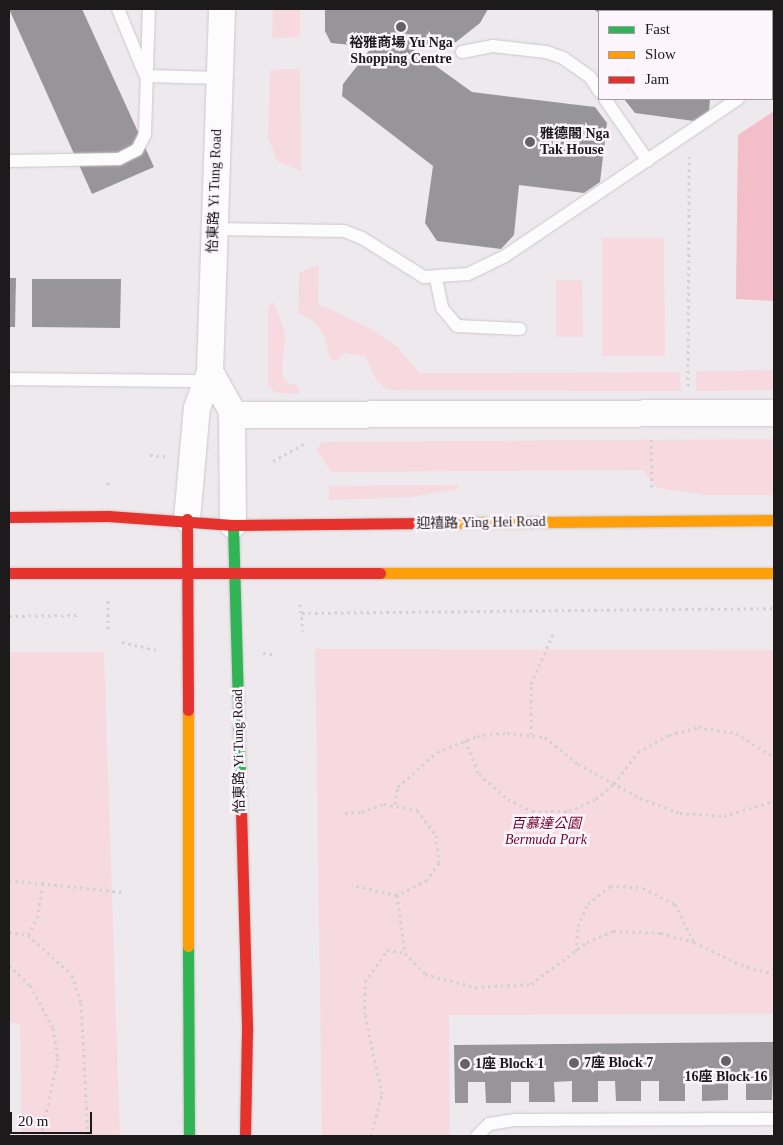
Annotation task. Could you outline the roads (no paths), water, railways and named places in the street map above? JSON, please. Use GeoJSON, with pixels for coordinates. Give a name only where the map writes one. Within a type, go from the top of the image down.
{"type":"FeatureCollection","features":[{"type":"Feature","properties":{"kind":"main road","name":"迎禧路 Ying Hei Road"},"geometry":{"type":"LineString","coordinates":[[9,517],[188,519],[233,525],[774,520]]}},
{"type":"Feature","properties":{"kind":"main road","name":"怡東路 Yi Tung Road"},"geometry":{"type":"LineString","coordinates":[[188,519],[189,1136]]}},
{"type":"Feature","properties":{"kind":"main road","name":"怡東路 Yi Tung Road"},"geometry":{"type":"LineString","coordinates":[[233,525],[246,1031],[245,1136]]}},
{"type":"Feature","properties":{"kind":"main road"},"geometry":{"type":"LineString","coordinates":[[9,574],[774,573]]}},
{"type":"Feature","properties":{"kind":"street","name":"怡東路 Yi Tung Road"},"geometry":{"type":"LineString","coordinates":[[188,519],[197,408],[208,377],[222,9]]}},
{"type":"Feature","properties":{"kind":"street","name":"怡東路 Yi Tung Road"},"geometry":{"type":"LineString","coordinates":[[208,377],[232,415],[233,525]]}},
{"type":"Feature","properties":{"kind":"street"},"geometry":{"type":"LineString","coordinates":[[232,415],[774,413]]}},
{"type":"Feature","properties":{"kind":"lane"},"geometry":{"type":"LineString","coordinates":[[118,9],[146,76]]}},
{"type":"Feature","properties":{"kind":"lane"},"geometry":{"type":"LineString","coordinates":[[9,161],[119,159],[137,150],[145,134],[149,9]]}},
{"type":"Feature","properties":{"kind":"lane"},"geometry":{"type":"LineString","coordinates":[[462,52],[493,46],[546,52],[563,58],[590,77],[598,89]]}},
{"type":"Feature","properties":{"kind":"lane"},"geometry":{"type":"LineString","coordinates":[[146,76],[219,78]]}},
{"type":"Feature","properties":{"kind":"lane"},"geometry":{"type":"LineString","coordinates":[[606,100],[648,161]]}},
{"type":"Feature","properties":{"kind":"lane"},"geometry":{"type":"LineString","coordinates":[[214,229],[344,231],[379,248],[411,272],[436,279],[468,274],[505,256],[737,100]]}},
{"type":"Feature","properties":{"kind":"lane"},"geometry":{"type":"LineString","coordinates":[[436,279],[442,308],[457,326],[520,329]]}},
{"type":"Feature","properties":{"kind":"lane"},"geometry":{"type":"LineString","coordinates":[[9,379],[208,377]]}},
{"type":"Feature","properties":{"kind":"lane"},"geometry":{"type":"LineString","coordinates":[[477,1136],[489,1124],[514,1120],[774,1119]]}},
{"type":"Feature","properties":{"kind":"place","name":"裕雅商場 Yu Nga Shopping Centre"},"geometry":{"type":"Point","coordinates":[401,27]}},
{"type":"Feature","properties":{"kind":"place","name":"雅德閣 Nga Tak House"},"geometry":{"type":"Point","coordinates":[530,142]}},
{"type":"Feature","properties":{"kind":"place","name":"16座 Block 16"},"geometry":{"type":"Point","coordinates":[726,1061]}},
{"type":"Feature","properties":{"kind":"place","name":"7座 Block 7"},"geometry":{"type":"Point","coordinates":[574,1063]}},
{"type":"Feature","properties":{"kind":"place","name":"1座 Block 1"},"geometry":{"type":"Point","coordinates":[465,1064]}},
{"type":"Feature","properties":{"kind":"park label","name":"百慕達公園 Bermuda Park"},"geometry":{"type":"Point","coordinates":[546,832]}}]}
